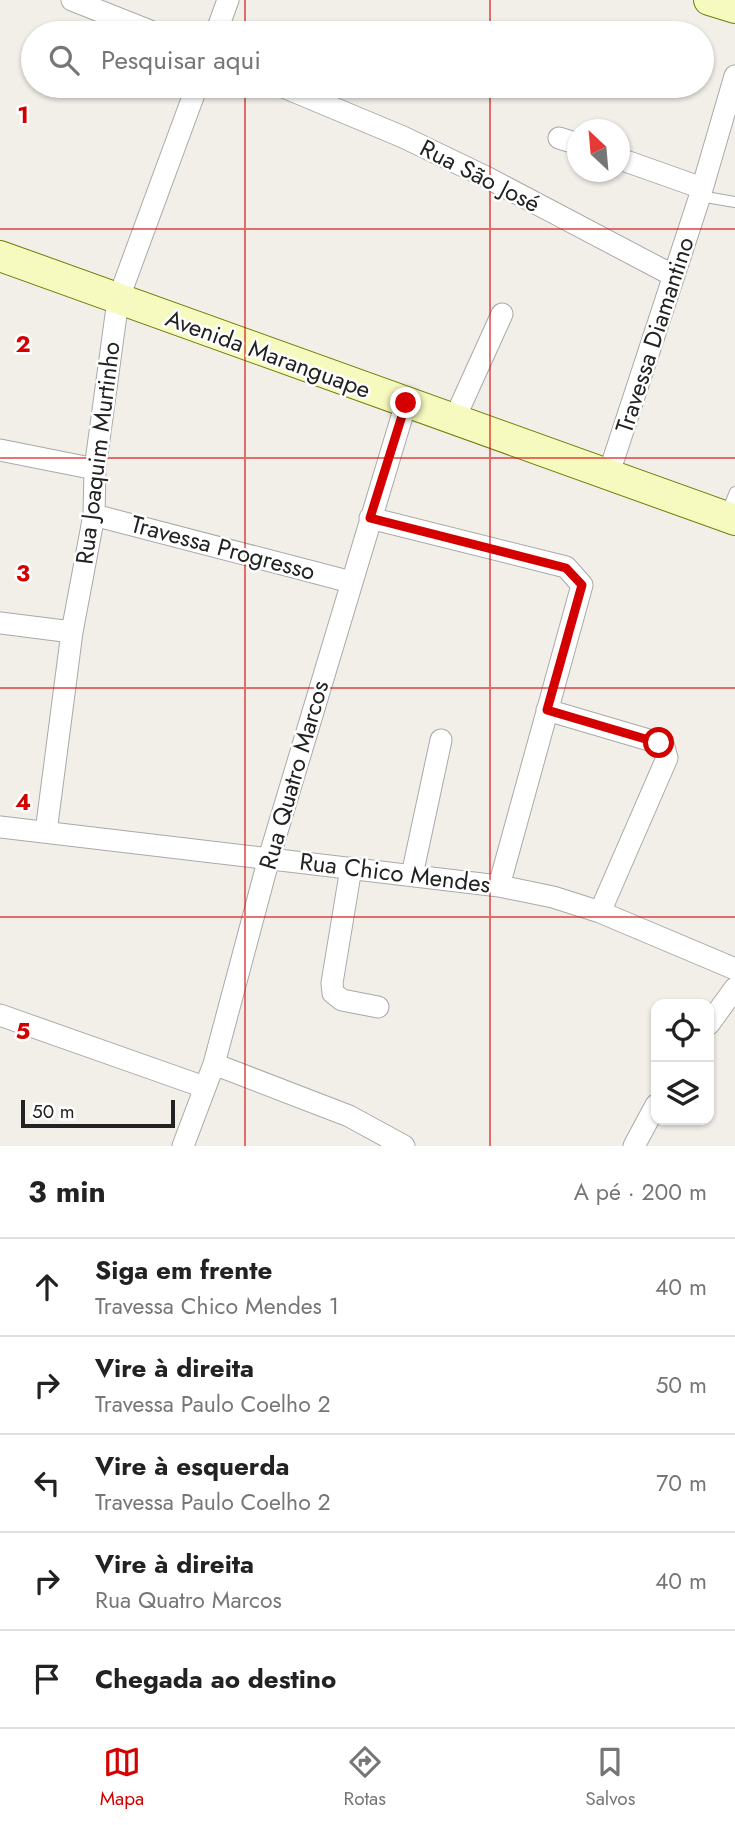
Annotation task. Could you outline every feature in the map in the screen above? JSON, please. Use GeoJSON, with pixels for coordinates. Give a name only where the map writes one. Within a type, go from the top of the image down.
{"type":"FeatureCollection","features":[{"type":"Feature","properties":{"kind":"main road"},"geometry":{"type":"LineString","coordinates":[[709,0],[735,8]]}},
{"type":"Feature","properties":{"kind":"main road","name":"Avenida Maranguape"},"geometry":{"type":"LineString","coordinates":[[0,256],[454,420],[609,473],[732,509]]}},
{"type":"Feature","properties":{"kind":"street"},"geometry":{"type":"LineString","coordinates":[[72,0],[125,21]]}},
{"type":"Feature","properties":{"kind":"street"},"geometry":{"type":"LineString","coordinates":[[220,21],[228,0]]}},
{"type":"Feature","properties":{"kind":"street","name":"Travessa Diamantino"},"geometry":{"type":"LineString","coordinates":[[609,473],[701,192],[735,76]]}},
{"type":"Feature","properties":{"kind":"street","name":"Rua Joaquim Murtinho"},"geometry":{"type":"LineString","coordinates":[[46,832],[72,632],[94,514],[95,470],[118,300],[193,98]]}},
{"type":"Feature","properties":{"kind":"street","name":"Rua São José"},"geometry":{"type":"LineString","coordinates":[[309,98],[427,149],[674,276]]}},
{"type":"Feature","properties":{"kind":"street"},"geometry":{"type":"LineString","coordinates":[[630,163],[701,192]]}},
{"type":"Feature","properties":{"kind":"street"},"geometry":{"type":"LineString","coordinates":[[454,420],[502,314]]}},
{"type":"Feature","properties":{"kind":"street","name":"Rua Quatro Marcos"},"geometry":{"type":"LineString","coordinates":[[183,1146],[214,1064],[269,858],[406,403]]}},
{"type":"Feature","properties":{"kind":"street"},"geometry":{"type":"LineString","coordinates":[[0,450],[95,470]]}},
{"type":"Feature","properties":{"kind":"street","name":"Travessa Progresso"},"geometry":{"type":"LineString","coordinates":[[94,514],[351,582]]}},
{"type":"Feature","properties":{"kind":"street"},"geometry":{"type":"LineString","coordinates":[[370,518],[566,568],[573,572],[582,585],[499,886]]}},
{"type":"Feature","properties":{"kind":"street"},"geometry":{"type":"LineString","coordinates":[[0,623],[72,632]]}},
{"type":"Feature","properties":{"kind":"street"},"geometry":{"type":"LineString","coordinates":[[547,710],[659,743],[666,752],[667,758],[600,912]]}},
{"type":"Feature","properties":{"kind":"street"},"geometry":{"type":"LineString","coordinates":[[412,875],[441,740]]}},
{"type":"Feature","properties":{"kind":"street","name":"Rua Chico Mendes"},"geometry":{"type":"LineString","coordinates":[[0,827],[499,886],[553,897],[600,912],[735,970]]}},
{"type":"Feature","properties":{"kind":"street"},"geometry":{"type":"LineString","coordinates":[[351,868],[332,993],[342,1000],[378,1007]]}},
{"type":"Feature","properties":{"kind":"street"},"geometry":{"type":"LineString","coordinates":[[714,1017],[735,988]]}},
{"type":"Feature","properties":{"kind":"street"},"geometry":{"type":"LineString","coordinates":[[0,1015],[204,1087]]}},
{"type":"Feature","properties":{"kind":"street"},"geometry":{"type":"LineString","coordinates":[[214,1064],[349,1116],[404,1146]]}},
{"type":"Feature","properties":{"kind":"street"},"geometry":{"type":"LineString","coordinates":[[634,1146],[651,1114]]}},
{"type":"Feature","properties":{"kind":"lane"},"geometry":{"type":"LineString","coordinates":[[701,192],[735,202]]}},
{"type":"Feature","properties":{"kind":"route"},"geometry":{"type":"LineString","coordinates":[[406,403],[370,518],[573,572],[582,585],[547,710],[659,743]]}}]}
